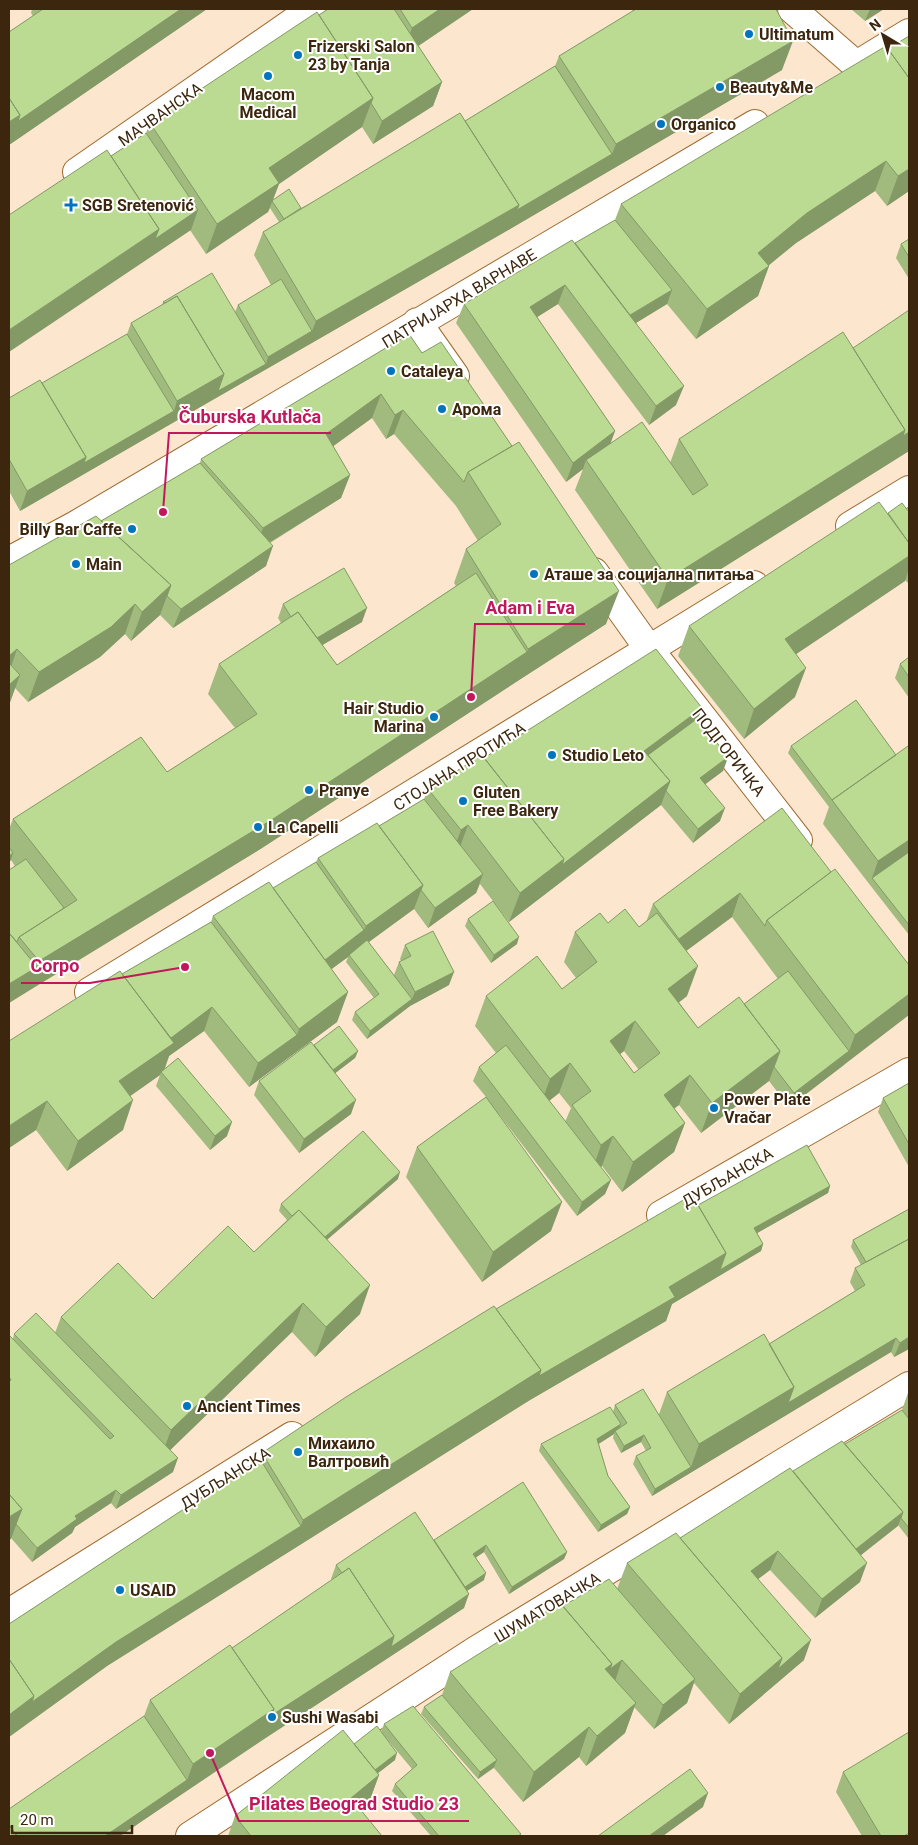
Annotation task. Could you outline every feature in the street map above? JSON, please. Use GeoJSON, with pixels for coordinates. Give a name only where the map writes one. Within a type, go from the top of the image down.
{"type":"FeatureCollection","features":[{"type":"Feature","properties":{"kind":"street","name":"МАЧВАНСКА"},"geometry":{"type":"LineString","coordinates":[[58,186],[312,9]]}},
{"type":"Feature","properties":{"kind":"street"},"geometry":{"type":"LineString","coordinates":[[792,9],[845,72],[909,33]]}},
{"type":"Feature","properties":{"kind":"street","name":"ПАТРИЈАРХА ВАРНАВЕ"},"geometry":{"type":"LineString","coordinates":[[9,562],[76,525],[774,113]]}},
{"type":"Feature","properties":{"kind":"street"},"geometry":{"type":"LineString","coordinates":[[417,322],[472,400]]}},
{"type":"Feature","properties":{"kind":"street"},"geometry":{"type":"LineString","coordinates":[[826,542],[909,490]]}},
{"type":"Feature","properties":{"kind":"street","name":"ПОДГОРИЧКА"},"geometry":{"type":"LineString","coordinates":[[580,554],[649,649],[813,859]]}},
{"type":"Feature","properties":{"kind":"street","name":"СТОЈАНА ПРОТИЋА"},"geometry":{"type":"LineString","coordinates":[[68,1005],[775,572]]}},
{"type":"Feature","properties":{"kind":"street","name":"ДУБЉАНСКА"},"geometry":{"type":"LineString","coordinates":[[636,1229],[909,1072]]}},
{"type":"Feature","properties":{"kind":"street","name":"ШУМАТОВАЧКА"},"geometry":{"type":"LineString","coordinates":[[190,1836],[475,1651],[909,1386]]}},
{"type":"Feature","properties":{"kind":"street","name":"ДУБЉАНСКА"},"geometry":{"type":"LineString","coordinates":[[9,1613],[313,1423]]}},
{"type":"Feature","properties":{"kind":"building"},"geometry":{"type":"Polygon","coordinates":[[[43,9],[181,9],[18,121],[20,115],[9,98],[9,32],[43,9]]]}},
{"type":"Feature","properties":{"kind":"building"},"geometry":{"type":"Polygon","coordinates":[[[328,9],[394,9],[442,82],[382,121],[371,103],[373,98],[319,15],[328,9]]]}},
{"type":"Feature","properties":{"kind":"building"},"geometry":{"type":"Polygon","coordinates":[[[400,9],[440,9],[412,28],[400,9]]]}},
{"type":"Feature","properties":{"kind":"building"},"geometry":{"type":"Polygon","coordinates":[[[636,9],[776,9],[793,41],[616,144],[559,56],[636,9]]]}},
{"type":"Feature","properties":{"kind":"building"},"geometry":{"type":"Polygon","coordinates":[[[317,12],[373,98],[269,168],[279,183],[217,224],[150,123],[317,12]]]}},
{"type":"Feature","properties":{"kind":"building"},"geometry":{"type":"Polygon","coordinates":[[[909,36],[909,78],[888,49],[909,36]]]}},
{"type":"Feature","properties":{"kind":"building"},"geometry":{"type":"Polygon","coordinates":[[[886,46],[909,78],[909,169],[898,176],[886,161],[807,213],[758,253],[769,266],[707,309],[621,204],[886,46]]]}},
{"type":"Feature","properties":{"kind":"building"},"geometry":{"type":"Polygon","coordinates":[[[555,66],[612,154],[517,210],[519,205],[465,121],[555,66]]]}},
{"type":"Feature","properties":{"kind":"building"},"geometry":{"type":"Polygon","coordinates":[[[9,98],[20,115],[9,122],[9,98]]]}},
{"type":"Feature","properties":{"kind":"building"},"geometry":{"type":"Polygon","coordinates":[[[460,113],[519,205],[316,321],[263,232],[460,113]]]}},
{"type":"Feature","properties":{"kind":"building"},"geometry":{"type":"Polygon","coordinates":[[[146,133],[198,210],[155,239],[159,229],[111,156],[146,133]]]}},
{"type":"Feature","properties":{"kind":"building"},"geometry":{"type":"Polygon","coordinates":[[[107,150],[159,229],[9,330],[9,215],[107,150]]]}},
{"type":"Feature","properties":{"kind":"building"},"geometry":{"type":"Polygon","coordinates":[[[289,189],[301,208],[284,219],[272,201],[289,189]]]}},
{"type":"Feature","properties":{"kind":"building"},"geometry":{"type":"Polygon","coordinates":[[[615,220],[672,290],[630,315],[575,243],[615,220]]]}},
{"type":"Feature","properties":{"kind":"building"},"geometry":{"type":"Polygon","coordinates":[[[909,239],[909,257],[901,244],[909,239]]]}},
{"type":"Feature","properties":{"kind":"building"},"geometry":{"type":"Polygon","coordinates":[[[572,240],[684,386],[656,406],[565,285],[530,307],[615,431],[573,463],[464,304],[572,240]]]}},
{"type":"Feature","properties":{"kind":"building"},"geometry":{"type":"Polygon","coordinates":[[[212,273],[266,364],[218,391],[224,374],[177,296],[165,303],[163,302],[212,273]]]}},
{"type":"Feature","properties":{"kind":"building"},"geometry":{"type":"Polygon","coordinates":[[[281,279],[312,331],[268,357],[238,305],[281,279]]]}},
{"type":"Feature","properties":{"kind":"building"},"geometry":{"type":"Polygon","coordinates":[[[177,296],[224,374],[177,401],[131,323],[177,296]]]}},
{"type":"Feature","properties":{"kind":"building"},"geometry":{"type":"Polygon","coordinates":[[[909,310],[909,432],[903,436],[905,430],[853,348],[909,310]]]}},
{"type":"Feature","properties":{"kind":"building"},"geometry":{"type":"Polygon","coordinates":[[[843,332],[905,430],[668,579],[586,460],[642,422],[693,495],[708,485],[679,439],[843,332]]]}},
{"type":"Feature","properties":{"kind":"building"},"geometry":{"type":"Polygon","coordinates":[[[127,334],[174,411],[84,463],[86,457],[42,383],[127,334]]]}},
{"type":"Feature","properties":{"kind":"building"},"geometry":{"type":"Polygon","coordinates":[[[409,334],[422,353],[441,342],[512,446],[468,472],[464,482],[403,410],[395,415],[381,394],[326,434],[350,475],[263,528],[201,459],[409,334]]]}},
{"type":"Feature","properties":{"kind":"building"},"geometry":{"type":"Polygon","coordinates":[[[40,380],[86,457],[27,491],[9,459],[9,398],[40,380]]]}},
{"type":"Feature","properties":{"kind":"building"},"geometry":{"type":"Polygon","coordinates":[[[519,442],[619,591],[528,649],[466,549],[501,524],[468,472],[519,442]]]}},
{"type":"Feature","properties":{"kind":"building"},"geometry":{"type":"Polygon","coordinates":[[[200,463],[273,546],[181,609],[167,596],[171,585],[101,521],[200,463]]]}},
{"type":"Feature","properties":{"kind":"building"},"geometry":{"type":"Polygon","coordinates":[[[879,502],[909,543],[909,556],[785,639],[806,668],[754,709],[689,626],[879,502]]]}},
{"type":"Feature","properties":{"kind":"building"},"geometry":{"type":"Polygon","coordinates":[[[902,503],[909,512],[909,543],[888,513],[902,503]]]}},
{"type":"Feature","properties":{"kind":"building"},"geometry":{"type":"Polygon","coordinates":[[[96,516],[171,585],[142,612],[135,604],[111,627],[39,672],[17,649],[9,656],[9,565],[96,516]]]}},
{"type":"Feature","properties":{"kind":"building"},"geometry":{"type":"Polygon","coordinates":[[[344,568],[367,608],[317,638],[298,612],[291,617],[283,604],[344,568]]]}},
{"type":"Feature","properties":{"kind":"building"},"geometry":{"type":"Polygon","coordinates":[[[476,573],[527,652],[273,819],[39,961],[19,937],[77,900],[13,819],[141,737],[167,772],[257,714],[219,664],[298,612],[337,665],[476,573]]]}},
{"type":"Feature","properties":{"kind":"building"},"geometry":{"type":"Polygon","coordinates":[[[656,649],[702,708],[644,751],[670,781],[562,865],[564,859],[484,758],[656,649]]]}},
{"type":"Feature","properties":{"kind":"building"},"geometry":{"type":"Polygon","coordinates":[[[909,657],[909,677],[900,664],[909,657]]]}},
{"type":"Feature","properties":{"kind":"building"},"geometry":{"type":"Polygon","coordinates":[[[9,663],[20,675],[9,685],[9,663]]]}},
{"type":"Feature","properties":{"kind":"building"},"geometry":{"type":"Polygon","coordinates":[[[856,700],[896,755],[832,800],[791,746],[856,700]]]}},
{"type":"Feature","properties":{"kind":"building"},"geometry":{"type":"Polygon","coordinates":[[[698,718],[728,757],[700,778],[725,808],[698,829],[666,791],[670,781],[648,755],[698,718]]]}},
{"type":"Feature","properties":{"kind":"building"},"geometry":{"type":"Polygon","coordinates":[[[908,746],[909,840],[878,861],[832,800],[908,746]]]}},
{"type":"Feature","properties":{"kind":"building"},"geometry":{"type":"Polygon","coordinates":[[[482,755],[564,859],[520,893],[468,825],[461,830],[428,789],[482,755]]]}},
{"type":"Feature","properties":{"kind":"building"},"geometry":{"type":"Polygon","coordinates":[[[424,799],[483,874],[435,908],[421,890],[423,885],[379,826],[424,799]]]}},
{"type":"Feature","properties":{"kind":"building"},"geometry":{"type":"Polygon","coordinates":[[[782,808],[831,872],[767,920],[765,926],[740,893],[679,939],[653,904],[782,808]]]}},
{"type":"Feature","properties":{"kind":"building"},"geometry":{"type":"Polygon","coordinates":[[[377,823],[423,885],[366,926],[318,858],[377,823]]]}},
{"type":"Feature","properties":{"kind":"building"},"geometry":{"type":"Polygon","coordinates":[[[9,847],[13,853],[9,856],[9,847]]]}},
{"type":"Feature","properties":{"kind":"building"},"geometry":{"type":"Polygon","coordinates":[[[909,852],[909,925],[872,878],[909,852]]]}},
{"type":"Feature","properties":{"kind":"building"},"geometry":{"type":"Polygon","coordinates":[[[26,859],[64,908],[19,937],[17,942],[9,933],[9,870],[26,859]]]}},
{"type":"Feature","properties":{"kind":"building"},"geometry":{"type":"Polygon","coordinates":[[[316,862],[364,930],[325,960],[273,888],[316,862]]]}},
{"type":"Feature","properties":{"kind":"building"},"geometry":{"type":"Polygon","coordinates":[[[835,869],[909,965],[909,994],[855,1035],[767,920],[835,869]]]}},
{"type":"Feature","properties":{"kind":"building"},"geometry":{"type":"Polygon","coordinates":[[[269,882],[348,992],[299,1029],[213,916],[269,882]]]}},
{"type":"Feature","properties":{"kind":"building"},"geometry":{"type":"Polygon","coordinates":[[[493,901],[519,937],[494,955],[468,919],[493,901]]]}},
{"type":"Feature","properties":{"kind":"building"},"geometry":{"type":"Polygon","coordinates":[[[625,909],[639,927],[657,913],[698,966],[668,989],[698,1028],[739,997],[780,1051],[712,1103],[690,1075],[664,1095],[685,1123],[633,1162],[613,1136],[601,1145],[572,1105],[591,1091],[570,1063],[550,1079],[486,996],[537,956],[562,989],[597,962],[575,932],[600,913],[608,923],[625,909]],[[635,1021],[610,1041],[634,1073],[660,1053],[635,1021]]]}},
{"type":"Feature","properties":{"kind":"building"},"geometry":{"type":"Polygon","coordinates":[[[211,922],[297,1035],[258,1063],[212,1007],[171,1038],[122,974],[211,922]]]}},
{"type":"Feature","properties":{"kind":"building"},"geometry":{"type":"Polygon","coordinates":[[[433,931],[454,972],[415,992],[399,962],[411,956],[405,945],[433,931]]]}},
{"type":"Feature","properties":{"kind":"building"},"geometry":{"type":"Polygon","coordinates":[[[9,933],[37,967],[9,984],[9,933]]]}},
{"type":"Feature","properties":{"kind":"building"},"geometry":{"type":"Polygon","coordinates":[[[367,940],[412,999],[370,1031],[355,1012],[379,994],[349,955],[367,940]]]}},
{"type":"Feature","properties":{"kind":"building"},"geometry":{"type":"Polygon","coordinates":[[[120,971],[174,1043],[119,1081],[133,1100],[78,1141],[47,1101],[9,1126],[9,1041],[120,971]]]}},
{"type":"Feature","properties":{"kind":"building"},"geometry":{"type":"Polygon","coordinates":[[[788,971],[849,1051],[794,1093],[774,1067],[780,1051],[744,1004],[788,971]]]}},
{"type":"Feature","properties":{"kind":"building"},"geometry":{"type":"Polygon","coordinates":[[[339,1026],[358,1051],[333,1070],[314,1045],[339,1026]]]}},
{"type":"Feature","properties":{"kind":"building"},"geometry":{"type":"Polygon","coordinates":[[[311,1042],[356,1100],[304,1139],[259,1081],[311,1042]]]}},
{"type":"Feature","properties":{"kind":"building"},"geometry":{"type":"Polygon","coordinates":[[[506,1045],[611,1180],[582,1202],[479,1067],[506,1045]]]}},
{"type":"Feature","properties":{"kind":"building"},"geometry":{"type":"Polygon","coordinates":[[[178,1058],[232,1122],[215,1136],[161,1072],[178,1058]]]}},
{"type":"Feature","properties":{"kind":"building"},"geometry":{"type":"Polygon","coordinates":[[[909,1083],[909,1144],[883,1098],[909,1083]]]}},
{"type":"Feature","properties":{"kind":"building"},"geometry":{"type":"Polygon","coordinates":[[[486,1097],[562,1202],[493,1252],[417,1147],[486,1097]]]}},
{"type":"Feature","properties":{"kind":"building"},"geometry":{"type":"Polygon","coordinates":[[[363,1131],[400,1172],[325,1237],[299,1210],[292,1216],[281,1204],[363,1131]]]}},
{"type":"Feature","properties":{"kind":"building"},"geometry":{"type":"Polygon","coordinates":[[[807,1145],[830,1186],[754,1228],[763,1244],[720,1270],[726,1253],[698,1205],[807,1145]]]}},
{"type":"Feature","properties":{"kind":"building"},"geometry":{"type":"Polygon","coordinates":[[[692,1195],[726,1253],[669,1287],[675,1297],[539,1376],[541,1370],[496,1309],[692,1195]]]}},
{"type":"Feature","properties":{"kind":"building"},"geometry":{"type":"Polygon","coordinates":[[[909,1209],[909,1239],[866,1262],[853,1240],[909,1209]]]}},
{"type":"Feature","properties":{"kind":"building"},"geometry":{"type":"Polygon","coordinates":[[[299,1210],[370,1285],[326,1327],[303,1303],[171,1430],[61,1317],[118,1263],[153,1299],[228,1226],[254,1252],[299,1210]]]}},
{"type":"Feature","properties":{"kind":"building"},"geometry":{"type":"Polygon","coordinates":[[[909,1239],[909,1337],[900,1343],[896,1338],[788,1403],[794,1387],[769,1344],[865,1285],[855,1268],[909,1239]]]}},
{"type":"Feature","properties":{"kind":"building"},"geometry":{"type":"Polygon","coordinates":[[[494,1306],[541,1370],[303,1520],[262,1453],[346,1397],[494,1306]]]}},
{"type":"Feature","properties":{"kind":"building"},"geometry":{"type":"Polygon","coordinates":[[[36,1313],[178,1458],[121,1495],[116,1490],[75,1516],[77,1519],[37,1548],[16,1524],[22,1509],[9,1494],[9,1382],[11,1380],[9,1377],[9,1335],[110,1439],[114,1436],[14,1334],[36,1313]]]}},
{"type":"Feature","properties":{"kind":"building"},"geometry":{"type":"Polygon","coordinates":[[[764,1334],[794,1387],[699,1444],[667,1392],[764,1334]]]}},
{"type":"Feature","properties":{"kind":"building"},"geometry":{"type":"Polygon","coordinates":[[[643,1389],[691,1467],[655,1489],[636,1456],[651,1448],[644,1435],[624,1446],[615,1431],[627,1423],[615,1405],[643,1389]]]}},
{"type":"Feature","properties":{"kind":"building"},"geometry":{"type":"Polygon","coordinates":[[[610,1407],[621,1424],[597,1439],[608,1476],[630,1507],[601,1525],[541,1444],[610,1407]]]}},
{"type":"Feature","properties":{"kind":"building"},"geometry":{"type":"Polygon","coordinates":[[[902,1410],[909,1419],[909,1528],[901,1518],[903,1512],[845,1444],[902,1410]]]}},
{"type":"Feature","properties":{"kind":"building"},"geometry":{"type":"Polygon","coordinates":[[[842,1441],[903,1512],[856,1549],[793,1471],[842,1441]]]}},
{"type":"Feature","properties":{"kind":"building"},"geometry":{"type":"Polygon","coordinates":[[[260,1459],[301,1526],[116,1642],[32,1702],[34,1696],[9,1659],[9,1624],[260,1459]]]}},
{"type":"Feature","properties":{"kind":"building"},"geometry":{"type":"Polygon","coordinates":[[[790,1468],[867,1563],[822,1599],[778,1551],[751,1571],[811,1640],[778,1669],[782,1658],[680,1538],[790,1468]]]}},
{"type":"Feature","properties":{"kind":"building"},"geometry":{"type":"Polygon","coordinates":[[[523,1482],[567,1552],[512,1587],[486,1545],[473,1554],[486,1573],[465,1587],[434,1540],[523,1482]]]}},
{"type":"Feature","properties":{"kind":"building"},"geometry":{"type":"Polygon","coordinates":[[[9,1494],[22,1509],[9,1517],[9,1494]]]}},
{"type":"Feature","properties":{"kind":"building"},"geometry":{"type":"Polygon","coordinates":[[[415,1512],[469,1594],[391,1647],[394,1636],[349,1568],[342,1573],[336,1565],[415,1512]]]}},
{"type":"Feature","properties":{"kind":"building"},"geometry":{"type":"Polygon","coordinates":[[[676,1533],[782,1658],[740,1694],[627,1563],[676,1533]]]}},
{"type":"Feature","properties":{"kind":"building"},"geometry":{"type":"Polygon","coordinates":[[[349,1568],[394,1636],[272,1715],[274,1709],[232,1648],[349,1568]]]}},
{"type":"Feature","properties":{"kind":"building"},"geometry":{"type":"Polygon","coordinates":[[[609,1579],[695,1679],[663,1705],[622,1660],[610,1669],[612,1664],[563,1606],[609,1579]]]}},
{"type":"Feature","properties":{"kind":"building"},"geometry":{"type":"Polygon","coordinates":[[[560,1603],[612,1664],[605,1669],[636,1703],[597,1736],[589,1727],[534,1772],[450,1672],[560,1603]]]}},
{"type":"Feature","properties":{"kind":"building"},"geometry":{"type":"Polygon","coordinates":[[[230,1645],[274,1709],[193,1764],[150,1700],[230,1645]]]}},
{"type":"Feature","properties":{"kind":"building"},"geometry":{"type":"Polygon","coordinates":[[[9,1659],[34,1696],[9,1715],[9,1659]]]}},
{"type":"Feature","properties":{"kind":"building"},"geometry":{"type":"Polygon","coordinates":[[[442,1695],[497,1760],[480,1772],[424,1707],[442,1695]]]}},
{"type":"Feature","properties":{"kind":"building"},"geometry":{"type":"Polygon","coordinates":[[[413,1706],[521,1834],[518,1836],[439,1836],[395,1784],[417,1765],[384,1724],[413,1706]]]}},
{"type":"Feature","properties":{"kind":"building"},"geometry":{"type":"Polygon","coordinates":[[[144,1716],[187,1780],[105,1836],[17,1836],[9,1825],[9,1809],[144,1716]]]}},
{"type":"Feature","properties":{"kind":"building"},"geometry":{"type":"Polygon","coordinates":[[[377,1726],[397,1753],[375,1770],[354,1744],[377,1726]]]}},
{"type":"Feature","properties":{"kind":"building"},"geometry":{"type":"Polygon","coordinates":[[[343,1730],[379,1775],[351,1798],[382,1836],[251,1836],[235,1816],[343,1730]]]}},
{"type":"Feature","properties":{"kind":"building"},"geometry":{"type":"Polygon","coordinates":[[[909,1732],[909,1833],[904,1836],[881,1836],[843,1772],[909,1732]]]}},
{"type":"Feature","properties":{"kind":"building"},"geometry":{"type":"Polygon","coordinates":[[[690,1769],[708,1793],[649,1836],[598,1836],[690,1769]]]}},
{"type":"Feature","properties":{"kind":"building"},"geometry":{"type":"Polygon","coordinates":[[[9,1825],[17,1836],[9,1836],[9,1825]]]}},
{"type":"Feature","properties":{"kind":"place","name":"Ultimatum"},"geometry":{"type":"Point","coordinates":[749,34]}},
{"type":"Feature","properties":{"kind":"place","name":"Frizerski Salon 23 by Tanja"},"geometry":{"type":"Point","coordinates":[298,55]}},
{"type":"Feature","properties":{"kind":"place","name":"Macom Medical"},"geometry":{"type":"Point","coordinates":[268,76]}},
{"type":"Feature","properties":{"kind":"place","name":"Beauty&Me"},"geometry":{"type":"Point","coordinates":[720,87]}},
{"type":"Feature","properties":{"kind":"place","name":"Organico"},"geometry":{"type":"Point","coordinates":[661,124]}},
{"type":"Feature","properties":{"kind":"place","name":"SGB Sretenović"},"geometry":{"type":"Point","coordinates":[71,205]}},
{"type":"Feature","properties":{"kind":"place","name":"Cataleya"},"geometry":{"type":"Point","coordinates":[391,371]}},
{"type":"Feature","properties":{"kind":"place","name":"Арома"},"geometry":{"type":"Point","coordinates":[442,409]}},
{"type":"Feature","properties":{"kind":"place","name":"Čuburska Kutlača"},"geometry":{"type":"Point","coordinates":[163,512]}},
{"type":"Feature","properties":{"kind":"place","name":"Billy Bar Caffe"},"geometry":{"type":"Point","coordinates":[132,529]}},
{"type":"Feature","properties":{"kind":"place","name":"Main"},"geometry":{"type":"Point","coordinates":[76,564]}},
{"type":"Feature","properties":{"kind":"place","name":"Аташе за социјална питања"},"geometry":{"type":"Point","coordinates":[534,574]}},
{"type":"Feature","properties":{"kind":"place","name":"Adam i Eva"},"geometry":{"type":"Point","coordinates":[471,697]}},
{"type":"Feature","properties":{"kind":"place","name":"Hair Studio Marina"},"geometry":{"type":"Point","coordinates":[434,717]}},
{"type":"Feature","properties":{"kind":"place","name":"Studio Leto"},"geometry":{"type":"Point","coordinates":[552,755]}},
{"type":"Feature","properties":{"kind":"place","name":"Pranye"},"geometry":{"type":"Point","coordinates":[309,790]}},
{"type":"Feature","properties":{"kind":"place","name":"Gluten Free Bakery"},"geometry":{"type":"Point","coordinates":[463,801]}},
{"type":"Feature","properties":{"kind":"place","name":"La Capelli"},"geometry":{"type":"Point","coordinates":[258,827]}},
{"type":"Feature","properties":{"kind":"place","name":"Corpo"},"geometry":{"type":"Point","coordinates":[185,967]}},
{"type":"Feature","properties":{"kind":"place","name":"Power Plate Vračar"},"geometry":{"type":"Point","coordinates":[714,1108]}},
{"type":"Feature","properties":{"kind":"place","name":"Ancient Times"},"geometry":{"type":"Point","coordinates":[187,1406]}},
{"type":"Feature","properties":{"kind":"place","name":"Михаило Валтровић"},"geometry":{"type":"Point","coordinates":[298,1452]}},
{"type":"Feature","properties":{"kind":"place","name":"USAID"},"geometry":{"type":"Point","coordinates":[120,1590]}},
{"type":"Feature","properties":{"kind":"place","name":"Sushi Wasabi"},"geometry":{"type":"Point","coordinates":[272,1717]}},
{"type":"Feature","properties":{"kind":"place","name":"Pilates Beograd Studio 23"},"geometry":{"type":"Point","coordinates":[210,1753]}}]}
